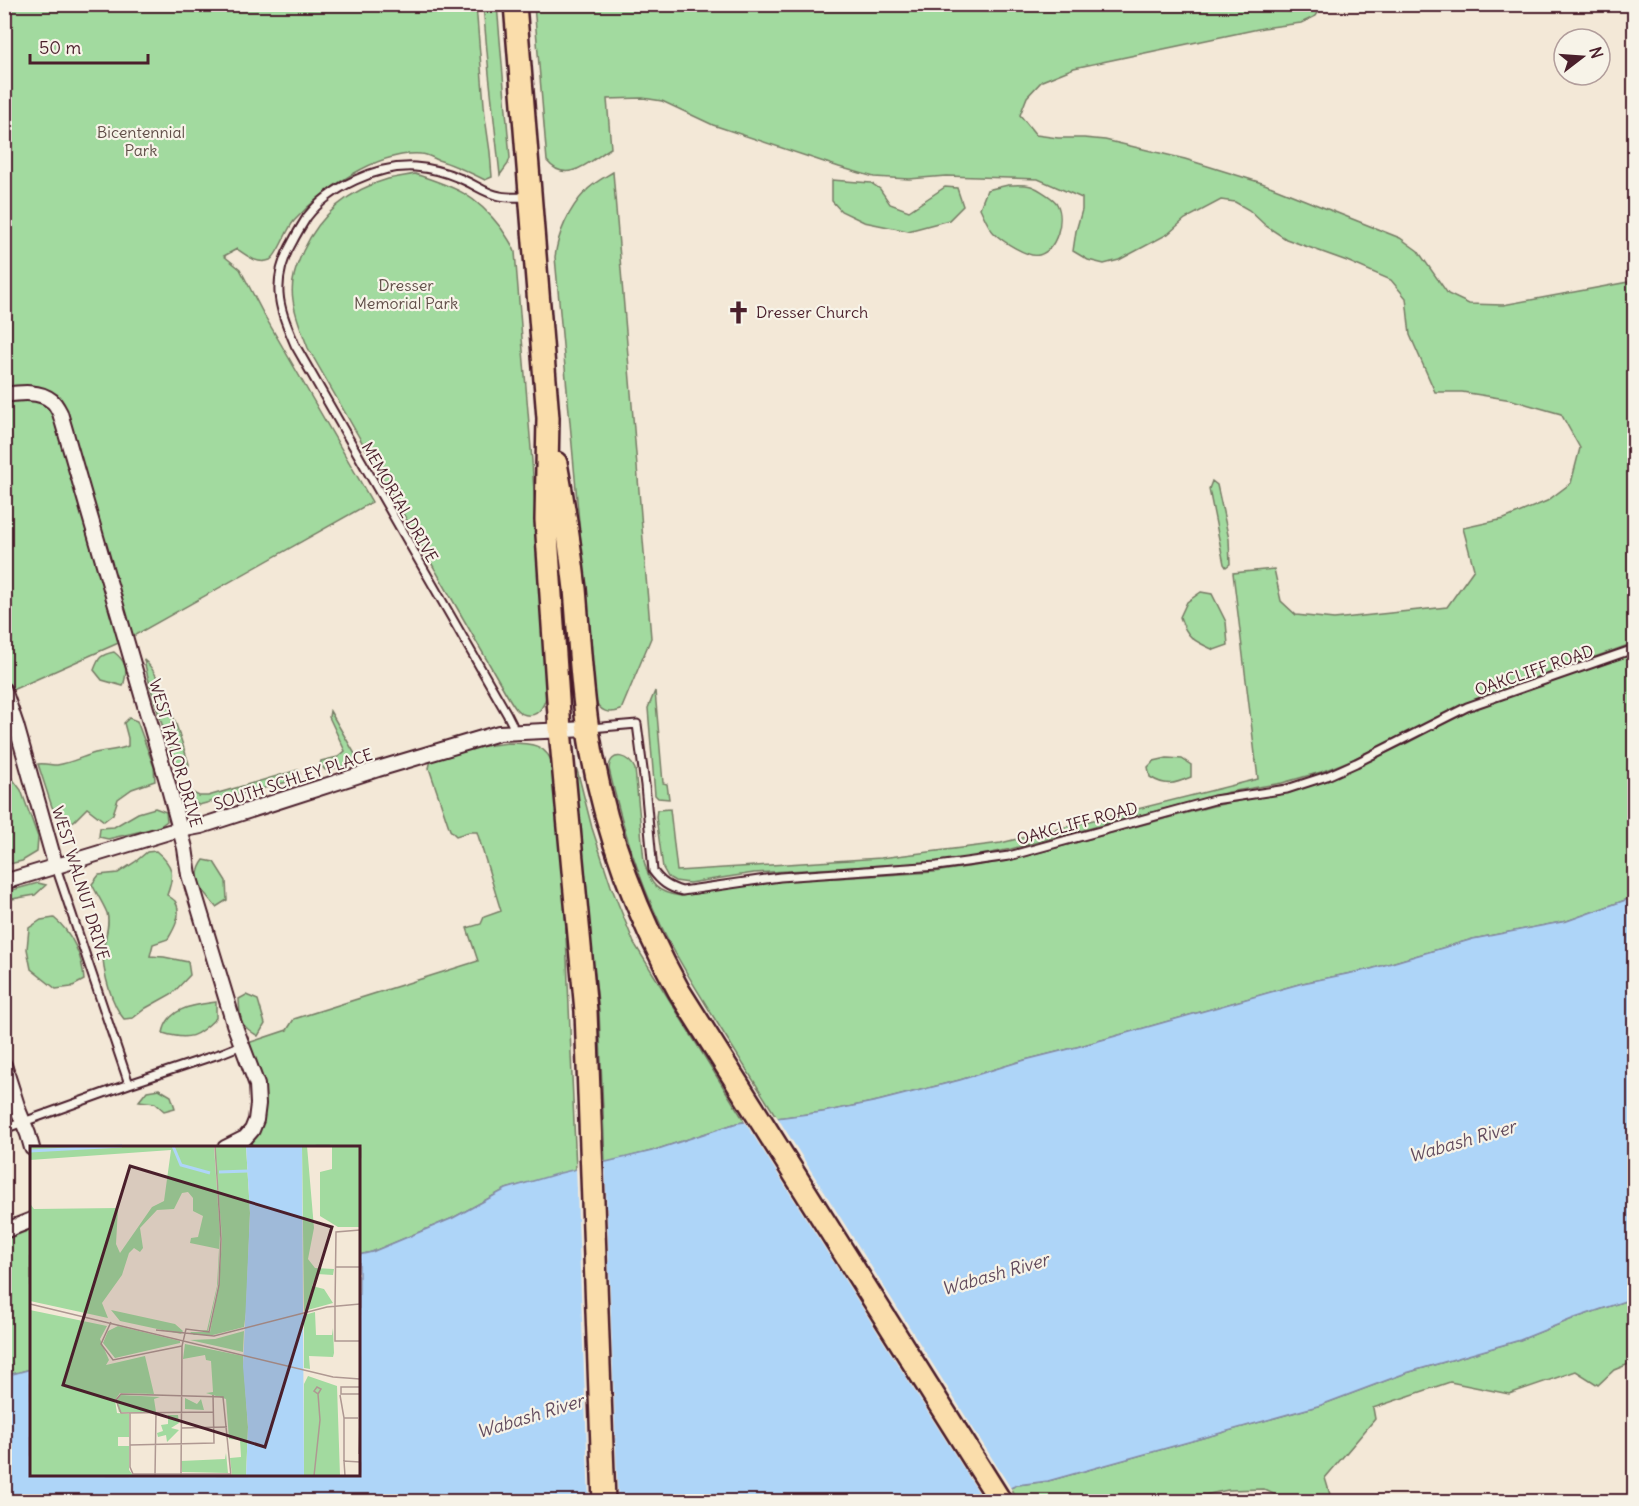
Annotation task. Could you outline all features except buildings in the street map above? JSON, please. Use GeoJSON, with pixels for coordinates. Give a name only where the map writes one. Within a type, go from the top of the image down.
{"type":"FeatureCollection","features":[{"type":"Feature","properties":{"kind":"main road"},"geometry":{"type":"LineString","coordinates":[[515,4],[548,418],[546,520],[560,730],[586,1011],[604,1502]]}},
{"type":"Feature","properties":{"kind":"main road"},"geometry":{"type":"LineString","coordinates":[[548,418],[567,519],[588,729],[604,805],[626,877],[657,951],[679,991],[1001,1502]]}},
{"type":"Feature","properties":{"kind":"street","name":"WEST TAYLOR DRIVE"},"geometry":{"type":"LineString","coordinates":[[4,395],[40,394],[52,401],[60,413],[180,830],[189,876],[256,1085],[258,1104],[252,1130],[244,1138],[229,1146]]}},
{"type":"Feature","properties":{"kind":"street","name":"WEST WALNUT DRIVE"},"geometry":{"type":"LineString","coordinates":[[5,692],[56,867]]}},
{"type":"Feature","properties":{"kind":"street","name":"SOUTH SCHLEY PLACE"},"geometry":{"type":"LineString","coordinates":[[4,882],[180,830],[201,826],[468,741],[513,731],[588,729]]}},
{"type":"Feature","properties":{"kind":"street"},"geometry":{"type":"LineString","coordinates":[[4,1065],[31,1146]]}},
{"type":"Feature","properties":{"kind":"street"},"geometry":{"type":"LineString","coordinates":[[4,1231],[30,1221]]}},
{"type":"Feature","properties":{"kind":"lane","name":"MEMORIAL DRIVE"},"geometry":{"type":"LineString","coordinates":[[513,731],[507,714],[295,345],[281,308],[279,281],[285,255],[308,216],[339,190],[375,172],[394,167],[439,171],[498,196],[530,197]]}},
{"type":"Feature","properties":{"kind":"lane","name":"OAKCLIFF ROAD"},"geometry":{"type":"LineString","coordinates":[[588,729],[637,724],[653,871],[660,881],[671,888],[682,891],[780,877],[937,866],[1009,856],[1214,800],[1287,789],[1327,776],[1356,763],[1467,707],[1635,649]]}},
{"type":"Feature","properties":{"kind":"lane","name":"WEST WALNUT DRIVE"},"geometry":{"type":"LineString","coordinates":[[56,867],[129,1084]]}},
{"type":"Feature","properties":{"kind":"lane"},"geometry":{"type":"LineString","coordinates":[[4,1129],[242,1045]]}},
{"type":"Feature","properties":{"kind":"green space","name":"Bicentennial Park"},"geometry":{"type":"Polygon","coordinates":[[[5,5],[476,5],[492,177],[485,180],[423,154],[387,159],[352,175],[319,197],[294,221],[270,260],[257,261],[237,249],[224,256],[240,269],[372,502],[130,638],[62,409],[5,390],[5,5]]]}},
{"type":"Feature","properties":{"kind":"green space"},"geometry":{"type":"Polygon","coordinates":[[[483,5],[497,5],[510,158],[500,175],[489,74],[483,5]]]}},
{"type":"Feature","properties":{"kind":"green space"},"geometry":{"type":"Polygon","coordinates":[[[534,5],[1323,5],[1316,16],[1301,23],[1263,28],[1074,68],[1042,81],[1027,97],[1020,115],[1036,135],[1105,140],[1185,159],[1262,183],[1400,238],[1418,251],[1448,294],[1469,304],[1503,305],[1634,281],[1634,643],[1469,702],[1356,758],[1321,772],[1282,783],[1229,792],[1011,849],[951,861],[754,873],[689,883],[675,881],[668,877],[663,868],[657,810],[670,809],[677,871],[881,858],[1001,843],[1258,779],[1233,573],[1274,569],[1281,601],[1296,615],[1334,619],[1447,607],[1474,569],[1463,528],[1504,519],[1547,501],[1571,483],[1580,448],[1561,414],[1512,400],[1462,392],[1435,392],[1410,335],[1406,298],[1391,280],[1286,239],[1235,202],[1221,200],[1185,219],[1168,234],[1119,260],[1104,264],[1088,260],[1073,251],[1082,210],[1082,198],[1038,179],[946,176],[909,179],[874,177],[713,125],[662,101],[643,98],[607,99],[611,148],[587,164],[571,171],[555,168],[547,161],[534,5]]]}},
{"type":"Feature","properties":{"kind":"green space"},"geometry":{"type":"Polygon","coordinates":[[[613,172],[651,638],[621,710],[608,712],[602,709],[595,699],[555,257],[562,230],[574,206],[591,186],[613,172]]]}},
{"type":"Feature","properties":{"kind":"green space","name":"Dresser Memorial Park"},"geometry":{"type":"Polygon","coordinates":[[[415,174],[442,183],[473,199],[501,228],[515,252],[532,461],[547,693],[543,705],[533,715],[519,712],[507,695],[308,348],[294,306],[292,287],[298,263],[310,238],[327,215],[348,197],[361,190],[388,179],[415,174]]]}},
{"type":"Feature","properties":{"kind":"green space"},"geometry":{"type":"Polygon","coordinates":[[[832,180],[871,183],[880,189],[890,204],[909,211],[945,187],[957,188],[963,206],[949,220],[908,231],[864,222],[841,211],[832,201],[832,180]]]}},
{"type":"Feature","properties":{"kind":"green space"},"geometry":{"type":"Polygon","coordinates":[[[1008,185],[1031,186],[1046,194],[1057,204],[1060,218],[1058,233],[1051,247],[1039,255],[1028,254],[998,236],[988,225],[980,208],[987,190],[1008,185]]]}},
{"type":"Feature","properties":{"kind":"green space"},"geometry":{"type":"Polygon","coordinates":[[[38,398],[56,415],[123,641],[10,691],[5,675],[5,399],[38,398]]]}},
{"type":"Feature","properties":{"kind":"green space"},"geometry":{"type":"Polygon","coordinates":[[[1212,481],[1217,485],[1229,539],[1230,564],[1226,567],[1209,489],[1212,481]]]}},
{"type":"Feature","properties":{"kind":"green space"},"geometry":{"type":"Polygon","coordinates":[[[1201,592],[1212,594],[1226,622],[1228,645],[1214,650],[1196,641],[1185,630],[1180,617],[1187,602],[1201,592]]]}},
{"type":"Feature","properties":{"kind":"green space"},"geometry":{"type":"Polygon","coordinates":[[[114,652],[122,659],[125,667],[126,676],[123,686],[102,680],[94,670],[101,657],[114,652]]]}},
{"type":"Feature","properties":{"kind":"green space"},"geometry":{"type":"Polygon","coordinates":[[[1634,653],[1634,897],[1567,921],[1473,939],[1371,969],[1303,983],[960,1080],[878,1101],[777,1118],[690,979],[665,933],[636,866],[609,769],[613,759],[620,757],[629,761],[635,769],[644,861],[652,882],[666,893],[681,896],[777,880],[934,872],[1007,861],[1213,806],[1286,792],[1327,780],[1407,743],[1466,712],[1634,653]]]}},
{"type":"Feature","properties":{"kind":"green space"},"geometry":{"type":"Polygon","coordinates":[[[144,660],[158,679],[170,708],[189,764],[187,774],[179,773],[155,703],[144,660]]]}},
{"type":"Feature","properties":{"kind":"green space"},"geometry":{"type":"Polygon","coordinates":[[[655,691],[663,783],[667,784],[669,799],[658,798],[655,795],[648,708],[655,691]]]}},
{"type":"Feature","properties":{"kind":"green space"},"geometry":{"type":"Polygon","coordinates":[[[330,711],[356,759],[349,765],[325,770],[320,764],[321,761],[338,757],[345,751],[329,717],[330,711]]]}},
{"type":"Feature","properties":{"kind":"green space"},"geometry":{"type":"Polygon","coordinates":[[[129,718],[137,721],[154,767],[155,781],[132,789],[118,799],[113,814],[104,821],[87,808],[74,821],[63,822],[52,807],[38,764],[62,764],[95,753],[128,746],[124,723],[129,718]]]}},
{"type":"Feature","properties":{"kind":"green space"},"geometry":{"type":"Polygon","coordinates":[[[508,743],[530,744],[537,746],[547,754],[554,768],[565,887],[576,1170],[506,1189],[453,1218],[372,1252],[360,1255],[360,1146],[240,1146],[261,1124],[265,1106],[258,1072],[248,1043],[287,1030],[294,1019],[478,961],[467,928],[481,924],[484,917],[501,911],[477,832],[456,836],[450,830],[429,768],[431,760],[468,748],[508,743]]]}},
{"type":"Feature","properties":{"kind":"green space"},"geometry":{"type":"Polygon","coordinates":[[[1167,758],[1182,759],[1191,765],[1191,777],[1170,783],[1150,777],[1148,767],[1154,761],[1167,758]]]}},
{"type":"Feature","properties":{"kind":"green space"},"geometry":{"type":"Polygon","coordinates":[[[298,770],[300,774],[291,781],[199,805],[185,796],[189,791],[199,796],[208,796],[298,770]]]}},
{"type":"Feature","properties":{"kind":"green space"},"geometry":{"type":"Polygon","coordinates":[[[574,770],[577,770],[592,828],[611,886],[634,943],[745,1122],[605,1163],[599,1010],[574,770]]]}},
{"type":"Feature","properties":{"kind":"green space"},"geometry":{"type":"Polygon","coordinates":[[[5,778],[12,778],[21,790],[38,837],[37,852],[22,861],[5,865],[5,778]]]}},
{"type":"Feature","properties":{"kind":"green space"},"geometry":{"type":"Polygon","coordinates":[[[155,808],[166,812],[167,821],[159,827],[108,839],[99,837],[100,828],[114,827],[138,813],[155,808]]]}},
{"type":"Feature","properties":{"kind":"green space"},"geometry":{"type":"Polygon","coordinates":[[[156,851],[171,870],[172,876],[167,895],[175,901],[178,916],[168,939],[153,944],[150,956],[188,962],[190,975],[173,993],[133,1018],[124,1019],[112,998],[106,980],[103,954],[108,918],[92,884],[99,875],[118,873],[147,852],[156,851]]]}},
{"type":"Feature","properties":{"kind":"green space"},"geometry":{"type":"Polygon","coordinates":[[[204,860],[214,862],[226,881],[227,900],[216,907],[198,879],[198,873],[204,860]]]}},
{"type":"Feature","properties":{"kind":"green space"},"geometry":{"type":"Polygon","coordinates":[[[38,883],[46,885],[35,895],[12,899],[5,903],[5,892],[38,883]]]}},
{"type":"Feature","properties":{"kind":"green space"},"geometry":{"type":"Polygon","coordinates":[[[54,918],[71,938],[81,963],[84,980],[71,987],[56,989],[31,969],[27,949],[29,928],[41,920],[54,918]]]}},
{"type":"Feature","properties":{"kind":"green space"},"geometry":{"type":"Polygon","coordinates":[[[246,995],[258,1000],[265,1024],[258,1036],[247,1029],[240,1017],[239,999],[246,995]]]}},
{"type":"Feature","properties":{"kind":"green space"},"geometry":{"type":"Polygon","coordinates":[[[216,1002],[216,1018],[198,1033],[180,1037],[163,1033],[166,1024],[176,1013],[191,1006],[216,1002]]]}},
{"type":"Feature","properties":{"kind":"green space"},"geometry":{"type":"Polygon","coordinates":[[[159,1089],[171,1096],[175,1108],[164,1111],[155,1103],[139,1101],[147,1091],[159,1089]]]}},
{"type":"Feature","properties":{"kind":"green space"},"geometry":{"type":"Polygon","coordinates":[[[30,1225],[30,1369],[5,1376],[4,1236],[30,1225]]]}},
{"type":"Feature","properties":{"kind":"green space"},"geometry":{"type":"Polygon","coordinates":[[[1634,1298],[1634,1362],[1614,1370],[1598,1385],[1576,1371],[1509,1394],[1450,1382],[1373,1408],[1375,1419],[1325,1478],[1332,1501],[1288,1501],[1263,1489],[1228,1490],[1195,1497],[1188,1501],[1019,1502],[1010,1488],[1048,1481],[1321,1405],[1406,1373],[1520,1340],[1634,1298]]]}},
{"type":"Feature","properties":{"kind":"water","name":"Wabash River"},"geometry":{"type":"Polygon","coordinates":[[[1634,897],[1634,1298],[1520,1340],[1406,1373],[1321,1405],[1048,1481],[1017,1485],[981,1501],[5,1502],[5,1376],[30,1369],[30,1476],[360,1476],[360,1255],[372,1252],[453,1218],[506,1189],[560,1173],[652,1151],[737,1123],[823,1112],[878,1101],[1303,983],[1371,969],[1473,939],[1567,921],[1634,897]]]}},
{"type":"Feature","properties":{"kind":"pier"},"geometry":{"type":"Polygon","coordinates":[[[776,1115],[1012,1490],[988,1502],[984,1501],[743,1119],[776,1115]]]}},
{"type":"Feature","properties":{"kind":"pier"},"geometry":{"type":"Polygon","coordinates":[[[605,1160],[618,1501],[589,1501],[576,1167],[605,1160]]]}},
{"type":"Feature","properties":{"kind":"place","name":"Dresser Church"},"geometry":{"type":"Point","coordinates":[738,312]}}]}
